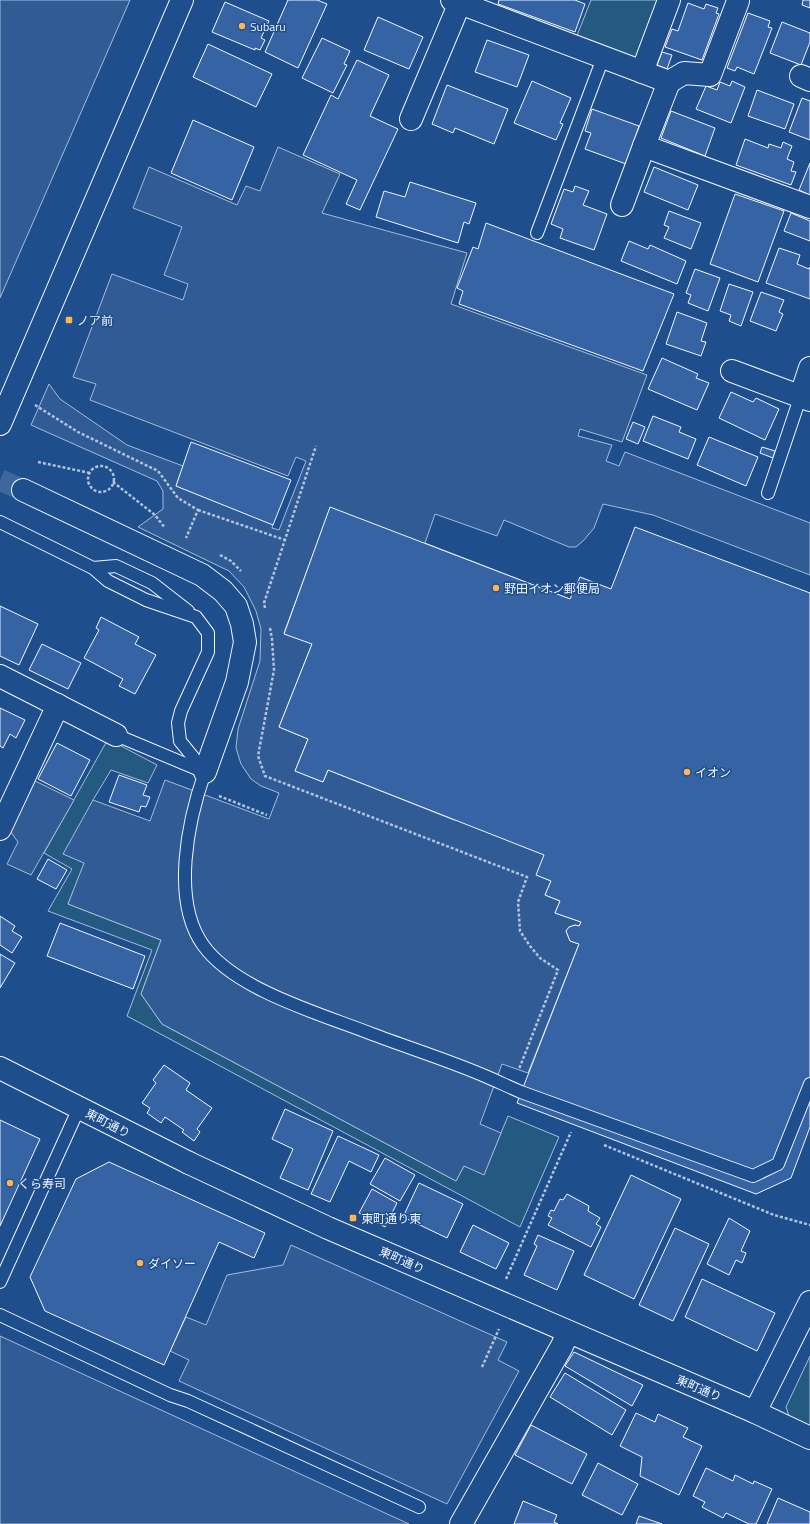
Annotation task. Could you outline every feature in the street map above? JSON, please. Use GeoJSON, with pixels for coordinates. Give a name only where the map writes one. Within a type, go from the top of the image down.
{"type":"FeatureCollection","features":[{"type":"Feature","properties":{"kind":"street"},"geometry":{"type":"LineString","coordinates":[[0,424],[182,0]]}},
{"type":"Feature","properties":{"kind":"street"},"geometry":{"type":"LineString","coordinates":[[642,72],[669,0]]}},
{"type":"Feature","properties":{"kind":"street"},"geometry":{"type":"LineString","coordinates":[[411,119],[458,1],[603,58],[669,82]]}},
{"type":"Feature","properties":{"kind":"street"},"geometry":{"type":"LineString","coordinates":[[622,205],[669,82],[684,73],[710,75],[738,1]]}},
{"type":"Feature","properties":{"kind":"street"},"geometry":{"type":"LineString","coordinates":[[644,146],[810,207]]}},
{"type":"Feature","properties":{"kind":"street"},"geometry":{"type":"LineString","coordinates":[[732,371],[806,398],[810,368]]}},
{"type":"Feature","properties":{"kind":"street"},"geometry":{"type":"LineString","coordinates":[[23,490],[202,575],[223,591],[236,606],[242,624],[245,642],[237,682],[205,772]]}},
{"type":"Feature","properties":{"kind":"street"},"geometry":{"type":"LineString","coordinates":[[0,676],[116,735]]}},
{"type":"Feature","properties":{"kind":"street"},"geometry":{"type":"LineString","coordinates":[[0,829],[58,705]]}},
{"type":"Feature","properties":{"kind":"street","name":"東町通り"},"geometry":{"type":"LineString","coordinates":[[0,1068],[190,1163],[328,1228],[755,1412],[810,1438]]}},
{"type":"Feature","properties":{"kind":"street"},"geometry":{"type":"LineString","coordinates":[[755,1412],[810,1302]]}},
{"type":"Feature","properties":{"kind":"street"},"geometry":{"type":"LineString","coordinates":[[461,1524],[562,1346],[568,1332]]}},
{"type":"Feature","properties":{"kind":"lane"},"geometry":{"type":"LineString","coordinates":[[537,233],[603,58]]}},
{"type":"Feature","properties":{"kind":"lane"},"geometry":{"type":"LineString","coordinates":[[768,493],[806,398]]}},
{"type":"Feature","properties":{"kind":"lane"},"geometry":{"type":"LineString","coordinates":[[0,522],[93,568],[108,581],[146,600],[196,617]]}},
{"type":"Feature","properties":{"kind":"lane"},"geometry":{"type":"LineString","coordinates":[[93,568],[116,566],[152,583],[196,617],[208,633],[208,652],[181,711],[178,723],[180,741],[205,772]]}},
{"type":"Feature","properties":{"kind":"lane"},"geometry":{"type":"LineString","coordinates":[[116,735],[205,772]]}},
{"type":"Feature","properties":{"kind":"lane"},"geometry":{"type":"LineString","coordinates":[[205,772],[199,788],[187,847],[184,877],[186,901],[190,922],[203,945],[219,962],[243,980],[302,1008],[484,1075],[521,1092],[753,1176],[778,1164],[810,1084]]}},
{"type":"Feature","properties":{"kind":"lane"},"geometry":{"type":"LineString","coordinates":[[0,1282],[79,1108]]}},
{"type":"Feature","properties":{"kind":"lane"},"geometry":{"type":"LineString","coordinates":[[0,1315],[170,1395],[188,1401],[419,1507]]}},
{"type":"Feature","properties":{"kind":"path"},"geometry":{"type":"LineString","coordinates":[[33,404],[78,432],[158,471],[178,498],[198,510],[285,540]]}},
{"type":"Feature","properties":{"kind":"path"},"geometry":{"type":"LineString","coordinates":[[265,610],[264,603],[316,446]]}},
{"type":"Feature","properties":{"kind":"path"},"geometry":{"type":"LineString","coordinates":[[38,462],[90,473]]}},
{"type":"Feature","properties":{"kind":"path"},"geometry":{"type":"LineString","coordinates":[[96,467],[105,467],[113,475],[114,482],[110,489],[106,491],[96,491],[90,485],[90,473],[96,467]]}},
{"type":"Feature","properties":{"kind":"path"},"geometry":{"type":"LineString","coordinates":[[114,482],[155,515]]}},
{"type":"Feature","properties":{"kind":"path"},"geometry":{"type":"LineString","coordinates":[[186,538],[198,510]]}},
{"type":"Feature","properties":{"kind":"path"},"geometry":{"type":"LineString","coordinates":[[269,624],[272,639],[274,670],[258,756],[265,776],[527,877],[518,902],[520,931],[540,958],[558,970],[519,1070]]}},
{"type":"Feature","properties":{"kind":"path"},"geometry":{"type":"LineString","coordinates":[[218,796],[267,815]]}},
{"type":"Feature","properties":{"kind":"path"},"geometry":{"type":"LineString","coordinates":[[564,1129],[578,1135]]}},
{"type":"Feature","properties":{"kind":"path"},"geometry":{"type":"LineString","coordinates":[[496,1301],[571,1132]]}},
{"type":"Feature","properties":{"kind":"path"},"geometry":{"type":"LineString","coordinates":[[600,1144],[774,1215],[810,1225]]}},
{"type":"Feature","properties":{"kind":"path"},"geometry":{"type":"LineString","coordinates":[[482,1367],[502,1323]]}},
{"type":"Feature","properties":{"kind":"shaded area"},"geometry":{"type":"Polygon","coordinates":[[[0,0],[130,0],[0,298],[0,0]]]}},
{"type":"Feature","properties":{"kind":"shaded area"},"geometry":{"type":"Polygon","coordinates":[[[591,0],[662,0],[638,62],[576,38],[591,0]]]}},
{"type":"Feature","properties":{"kind":"shaded area"},"geometry":{"type":"Polygon","coordinates":[[[278,147],[340,174],[322,213],[467,253],[451,304],[647,375],[622,442],[580,429],[578,436],[612,445],[606,461],[619,466],[625,452],[810,523],[810,575],[653,515],[603,504],[594,528],[576,547],[569,547],[504,520],[497,536],[435,514],[425,543],[634,624],[537,875],[551,881],[545,895],[560,901],[555,913],[581,922],[579,926],[575,925],[569,927],[566,931],[570,941],[579,944],[528,1073],[502,1064],[480,1124],[501,1133],[484,1175],[464,1166],[456,1181],[162,1024],[141,994],[161,940],[68,904],[84,863],[63,854],[93,800],[150,821],[165,780],[269,819],[279,793],[261,786],[251,779],[241,764],[236,748],[238,729],[260,661],[261,629],[256,611],[244,587],[229,571],[138,527],[163,509],[163,491],[157,481],[31,425],[49,384],[60,399],[127,445],[183,466],[176,486],[273,524],[272,528],[279,530],[306,461],[296,457],[288,476],[90,400],[96,384],[73,377],[112,274],[183,300],[188,284],[164,275],[182,227],[133,208],[149,167],[237,205],[246,186],[260,191],[278,147]],[[330,508],[284,633],[312,644],[279,727],[308,739],[295,771],[323,782],[328,770],[455,820],[330,508]]]}},
{"type":"Feature","properties":{"kind":"shaded area"},"geometry":{"type":"Polygon","coordinates":[[[108,739],[157,765],[148,783],[111,770],[93,800],[85,863],[68,904],[161,940],[141,994],[162,1024],[456,1181],[464,1166],[484,1174],[508,1116],[559,1137],[520,1227],[127,1016],[152,950],[48,911],[72,869],[44,853],[108,739]]]}},
{"type":"Feature","properties":{"kind":"shaded area"},"geometry":{"type":"Polygon","coordinates":[[[35,781],[74,800],[31,875],[7,864],[18,842],[10,831],[35,781]]]}},
{"type":"Feature","properties":{"kind":"shaded area"},"geometry":{"type":"Polygon","coordinates":[[[291,1245],[507,1342],[498,1360],[519,1371],[447,1504],[179,1381],[189,1360],[170,1351],[186,1317],[206,1325],[227,1275],[283,1265],[291,1245]]]}},
{"type":"Feature","properties":{"kind":"shaded area"},"geometry":{"type":"Polygon","coordinates":[[[0,1336],[409,1524],[0,1524],[0,1336]]]}},
{"type":"Feature","properties":{"kind":"shaded area"},"geometry":{"type":"Polygon","coordinates":[[[810,1356],[810,1426],[789,1416],[786,1407],[810,1356]]]}},
{"type":"Feature","properties":{"kind":"building"},"geometry":{"type":"Polygon","coordinates":[[[288,0],[317,0],[327,4],[298,68],[265,52],[288,0]]]}},
{"type":"Feature","properties":{"kind":"building"},"geometry":{"type":"Polygon","coordinates":[[[499,0],[575,0],[585,4],[575,32],[498,4],[499,0]]]}},
{"type":"Feature","properties":{"kind":"building"},"geometry":{"type":"Polygon","coordinates":[[[803,0],[810,0],[810,8],[802,5],[803,0]]]}},
{"type":"Feature","properties":{"kind":"building"},"geometry":{"type":"Polygon","coordinates":[[[225,2],[269,21],[261,38],[265,40],[260,50],[255,48],[255,50],[212,32],[225,2]]]}},
{"type":"Feature","properties":{"kind":"building"},"geometry":{"type":"Polygon","coordinates":[[[688,3],[704,9],[706,4],[718,8],[716,13],[719,14],[702,60],[665,47],[672,29],[678,31],[688,3]]]}},
{"type":"Feature","properties":{"kind":"building"},"geometry":{"type":"Polygon","coordinates":[[[748,13],[770,21],[768,27],[772,28],[754,74],[737,67],[735,71],[727,68],[748,13]]]}},
{"type":"Feature","properties":{"kind":"building"},"geometry":{"type":"Polygon","coordinates":[[[378,17],[423,37],[409,69],[364,50],[378,17]]]}},
{"type":"Feature","properties":{"kind":"building"},"geometry":{"type":"Polygon","coordinates":[[[782,22],[810,33],[810,42],[801,65],[770,53],[782,22]]]}},
{"type":"Feature","properties":{"kind":"building"},"geometry":{"type":"Polygon","coordinates":[[[322,38],[350,51],[344,64],[347,65],[333,93],[302,78],[322,38]]]}},
{"type":"Feature","properties":{"kind":"building"},"geometry":{"type":"Polygon","coordinates":[[[487,40],[529,55],[517,87],[475,72],[487,40]]]}},
{"type":"Feature","properties":{"kind":"building"},"geometry":{"type":"Polygon","coordinates":[[[208,44],[272,74],[256,107],[193,77],[208,44]]]}},
{"type":"Feature","properties":{"kind":"building"},"geometry":{"type":"Polygon","coordinates":[[[662,52],[672,55],[667,69],[657,65],[662,52]]]}},
{"type":"Feature","properties":{"kind":"building"},"geometry":{"type":"Polygon","coordinates":[[[357,60],[389,75],[370,116],[398,129],[360,210],[346,204],[357,180],[303,155],[331,95],[338,99],[357,60]]]}},
{"type":"Feature","properties":{"kind":"building"},"geometry":{"type":"Polygon","coordinates":[[[532,81],[571,98],[560,123],[563,124],[556,140],[514,123],[532,81]]]}},
{"type":"Feature","properties":{"kind":"building"},"geometry":{"type":"Polygon","coordinates":[[[732,81],[745,87],[731,123],[696,109],[706,86],[717,90],[720,82],[730,86],[732,81]]]}},
{"type":"Feature","properties":{"kind":"building"},"geometry":{"type":"Polygon","coordinates":[[[447,85],[508,109],[494,144],[455,128],[453,133],[432,124],[447,85]]]}},
{"type":"Feature","properties":{"kind":"building"},"geometry":{"type":"Polygon","coordinates":[[[757,90],[794,104],[785,129],[748,116],[757,90]]]}},
{"type":"Feature","properties":{"kind":"building"},"geometry":{"type":"Polygon","coordinates":[[[802,98],[810,101],[810,140],[789,132],[802,98]]]}},
{"type":"Feature","properties":{"kind":"building"},"geometry":{"type":"Polygon","coordinates":[[[592,109],[639,126],[626,164],[585,149],[591,133],[585,131],[592,109]]]}},
{"type":"Feature","properties":{"kind":"building"},"geometry":{"type":"Polygon","coordinates":[[[671,111],[715,128],[705,156],[661,138],[671,111]]]}},
{"type":"Feature","properties":{"kind":"building"},"geometry":{"type":"Polygon","coordinates":[[[193,120],[254,147],[232,200],[171,173],[193,120]]]}},
{"type":"Feature","properties":{"kind":"building"},"geometry":{"type":"Polygon","coordinates":[[[745,139],[768,148],[769,144],[781,148],[783,142],[792,146],[787,159],[794,162],[791,171],[796,172],[791,185],[736,165],[745,139]]]}},
{"type":"Feature","properties":{"kind":"building"},"geometry":{"type":"Polygon","coordinates":[[[810,163],[810,195],[799,190],[810,163]]]}},
{"type":"Feature","properties":{"kind":"building"},"geometry":{"type":"Polygon","coordinates":[[[654,167],[698,185],[688,210],[644,192],[654,167]]]}},
{"type":"Feature","properties":{"kind":"building"},"geometry":{"type":"Polygon","coordinates":[[[410,182],[476,203],[469,224],[464,222],[458,243],[376,217],[384,191],[405,197],[410,182]]]}},
{"type":"Feature","properties":{"kind":"building"},"geometry":{"type":"Polygon","coordinates":[[[575,186],[589,191],[583,205],[607,214],[594,250],[560,238],[563,229],[551,224],[564,189],[573,192],[575,186]]]}},
{"type":"Feature","properties":{"kind":"building"},"geometry":{"type":"Polygon","coordinates":[[[735,194],[784,211],[758,282],[710,264],[735,194]]]}},
{"type":"Feature","properties":{"kind":"building"},"geometry":{"type":"Polygon","coordinates":[[[669,211],[701,223],[691,249],[664,238],[669,227],[664,225],[669,211]]]}},
{"type":"Feature","properties":{"kind":"building"},"geometry":{"type":"Polygon","coordinates":[[[791,213],[810,221],[810,241],[784,231],[791,213]]]}},
{"type":"Feature","properties":{"kind":"building"},"geometry":{"type":"Polygon","coordinates":[[[486,223],[674,294],[643,371],[459,304],[463,291],[457,288],[473,247],[478,249],[486,223]]]}},
{"type":"Feature","properties":{"kind":"building"},"geometry":{"type":"Polygon","coordinates":[[[629,241],[648,249],[650,245],[686,261],[677,284],[621,261],[629,241]]]}},
{"type":"Feature","properties":{"kind":"building"},"geometry":{"type":"Polygon","coordinates":[[[779,248],[800,255],[797,264],[809,269],[810,267],[810,299],[766,283],[779,248]]]}},
{"type":"Feature","properties":{"kind":"building"},"geometry":{"type":"Polygon","coordinates":[[[695,269],[720,278],[708,311],[688,303],[691,295],[686,293],[695,269]]]}},
{"type":"Feature","properties":{"kind":"building"},"geometry":{"type":"Polygon","coordinates":[[[729,284],[753,292],[741,326],[729,321],[731,315],[720,311],[729,284]]]}},
{"type":"Feature","properties":{"kind":"building"},"geometry":{"type":"Polygon","coordinates":[[[761,292],[784,300],[779,312],[783,314],[776,331],[750,321],[761,292]]]}},
{"type":"Feature","properties":{"kind":"building"},"geometry":{"type":"Polygon","coordinates":[[[677,312],[707,323],[701,341],[706,342],[701,356],[666,344],[677,312]]]}},
{"type":"Feature","properties":{"kind":"building"},"geometry":{"type":"Polygon","coordinates":[[[662,358],[698,374],[696,378],[709,383],[697,410],[648,389],[662,358]]]}},
{"type":"Feature","properties":{"kind":"building"},"geometry":{"type":"Polygon","coordinates":[[[731,392],[753,402],[756,398],[779,409],[765,440],[719,418],[731,392]]]}},
{"type":"Feature","properties":{"kind":"building"},"geometry":{"type":"Polygon","coordinates":[[[653,416],[681,427],[679,432],[696,439],[688,459],[643,441],[653,416]]]}},
{"type":"Feature","properties":{"kind":"building"},"geometry":{"type":"Polygon","coordinates":[[[633,422],[645,427],[638,444],[626,439],[633,422]]]}},
{"type":"Feature","properties":{"kind":"building"},"geometry":{"type":"Polygon","coordinates":[[[709,437],[758,457],[746,486],[697,465],[709,437]]]}},
{"type":"Feature","properties":{"kind":"building"},"geometry":{"type":"Polygon","coordinates":[[[191,442],[291,480],[273,525],[176,486],[191,442]]]}},
{"type":"Feature","properties":{"kind":"building"},"geometry":{"type":"Polygon","coordinates":[[[762,447],[775,451],[773,458],[760,453],[762,447]]]}},
{"type":"Feature","properties":{"kind":"building"},"geometry":{"type":"Polygon","coordinates":[[[330,507],[570,599],[580,577],[611,589],[635,527],[810,593],[810,1127],[791,1178],[756,1194],[517,1103],[579,944],[570,941],[566,931],[569,927],[575,925],[579,926],[581,922],[555,913],[560,901],[545,895],[551,881],[536,875],[544,855],[328,770],[323,782],[295,771],[308,739],[279,727],[312,644],[284,634],[330,507]]]}},
{"type":"Feature","properties":{"kind":"building"},"geometry":{"type":"Polygon","coordinates":[[[0,606],[38,624],[19,665],[0,656],[0,606]]]}},
{"type":"Feature","properties":{"kind":"building"},"geometry":{"type":"Polygon","coordinates":[[[101,617],[139,637],[135,644],[156,655],[135,694],[119,686],[123,679],[84,658],[99,630],[96,628],[101,617]]]}},
{"type":"Feature","properties":{"kind":"building"},"geometry":{"type":"Polygon","coordinates":[[[42,644],[81,663],[68,689],[29,670],[42,644]]]}},
{"type":"Feature","properties":{"kind":"building"},"geometry":{"type":"Polygon","coordinates":[[[0,708],[25,720],[16,738],[10,734],[3,748],[0,746],[0,708]]]}},
{"type":"Feature","properties":{"kind":"building"},"geometry":{"type":"Polygon","coordinates":[[[57,743],[90,760],[71,796],[38,779],[57,743]]]}},
{"type":"Feature","properties":{"kind":"building"},"geometry":{"type":"Polygon","coordinates":[[[119,775],[147,785],[143,795],[150,797],[146,807],[141,806],[139,812],[109,802],[119,775]]]}},
{"type":"Feature","properties":{"kind":"building"},"geometry":{"type":"Polygon","coordinates":[[[48,859],[67,870],[56,889],[37,879],[48,859]]]}},
{"type":"Feature","properties":{"kind":"building"},"geometry":{"type":"Polygon","coordinates":[[[0,916],[15,926],[12,931],[22,937],[12,953],[0,945],[0,916]]]}},
{"type":"Feature","properties":{"kind":"building"},"geometry":{"type":"Polygon","coordinates":[[[60,923],[145,956],[133,989],[47,956],[60,923]]]}},
{"type":"Feature","properties":{"kind":"building"},"geometry":{"type":"Polygon","coordinates":[[[0,954],[15,963],[0,988],[0,954]]]}},
{"type":"Feature","properties":{"kind":"building"},"geometry":{"type":"Polygon","coordinates":[[[164,1065],[190,1083],[186,1090],[212,1108],[197,1129],[200,1132],[194,1141],[182,1132],[184,1130],[165,1117],[161,1123],[147,1113],[150,1108],[142,1103],[156,1083],[153,1080],[164,1065]]]}},
{"type":"Feature","properties":{"kind":"building"},"geometry":{"type":"Polygon","coordinates":[[[285,1109],[333,1131],[308,1190],[280,1178],[293,1149],[272,1139],[285,1109]]]}},
{"type":"Feature","properties":{"kind":"building","name":"くら寿司"},"geometry":{"type":"Polygon","coordinates":[[[0,1120],[40,1139],[0,1226],[0,1120]]]}},
{"type":"Feature","properties":{"kind":"building"},"geometry":{"type":"Polygon","coordinates":[[[338,1136],[379,1155],[371,1172],[349,1161],[330,1202],[311,1194],[338,1136]]]}},
{"type":"Feature","properties":{"kind":"building"},"geometry":{"type":"Polygon","coordinates":[[[385,1158],[415,1175],[400,1201],[370,1184],[385,1158]]]}},
{"type":"Feature","properties":{"kind":"building"},"geometry":{"type":"Polygon","coordinates":[[[109,1162],[265,1233],[254,1258],[219,1242],[164,1365],[45,1311],[30,1277],[76,1179],[109,1162]]]}},
{"type":"Feature","properties":{"kind":"building"},"geometry":{"type":"Polygon","coordinates":[[[631,1175],[681,1199],[634,1299],[584,1275],[631,1175]]]}},
{"type":"Feature","properties":{"kind":"building"},"geometry":{"type":"Polygon","coordinates":[[[419,1183],[463,1204],[447,1238],[403,1217],[419,1183]]]}},
{"type":"Feature","properties":{"kind":"building"},"geometry":{"type":"Polygon","coordinates":[[[372,1189],[397,1203],[385,1227],[359,1213],[372,1189]]]}},
{"type":"Feature","properties":{"kind":"building"},"geometry":{"type":"Polygon","coordinates":[[[567,1194],[589,1206],[588,1211],[600,1218],[596,1224],[601,1227],[591,1247],[548,1225],[552,1218],[548,1216],[551,1210],[554,1211],[560,1199],[563,1200],[567,1194]]]}},
{"type":"Feature","properties":{"kind":"building"},"geometry":{"type":"Polygon","coordinates":[[[729,1218],[750,1231],[741,1251],[746,1253],[742,1263],[736,1260],[729,1275],[707,1264],[729,1218]]]}},
{"type":"Feature","properties":{"kind":"building"},"geometry":{"type":"Polygon","coordinates":[[[473,1225],[509,1243],[496,1269],[460,1252],[473,1225]]]}},
{"type":"Feature","properties":{"kind":"building"},"geometry":{"type":"Polygon","coordinates":[[[675,1228],[709,1244],[673,1321],[639,1305],[675,1228]]]}},
{"type":"Feature","properties":{"kind":"building"},"geometry":{"type":"Polygon","coordinates":[[[538,1235],[574,1251],[557,1290],[524,1275],[537,1246],[534,1244],[538,1235]]]}},
{"type":"Feature","properties":{"kind":"building"},"geometry":{"type":"Polygon","coordinates":[[[702,1279],[775,1313],[757,1351],[685,1317],[702,1279]]]}},
{"type":"Feature","properties":{"kind":"building"},"geometry":{"type":"Polygon","coordinates":[[[574,1352],[643,1385],[632,1406],[565,1366],[574,1352]]]}},
{"type":"Feature","properties":{"kind":"building"},"geometry":{"type":"Polygon","coordinates":[[[565,1373],[626,1410],[612,1435],[550,1397],[565,1373]]]}},
{"type":"Feature","properties":{"kind":"building"},"geometry":{"type":"Polygon","coordinates":[[[636,1413],[655,1422],[658,1414],[688,1428],[683,1437],[702,1446],[679,1495],[640,1476],[642,1457],[620,1446],[636,1413]]]}},
{"type":"Feature","properties":{"kind":"building"},"geometry":{"type":"Polygon","coordinates":[[[531,1425],[587,1454],[572,1484],[515,1455],[531,1425]]]}},
{"type":"Feature","properties":{"kind":"building"},"geometry":{"type":"Polygon","coordinates":[[[598,1463],[638,1484],[622,1515],[582,1495],[598,1463]]]}},
{"type":"Feature","properties":{"kind":"building"},"geometry":{"type":"Polygon","coordinates":[[[706,1468],[733,1481],[735,1475],[753,1484],[754,1481],[772,1489],[756,1524],[749,1524],[726,1513],[723,1518],[702,1507],[705,1502],[693,1496],[706,1468]]]}},
{"type":"Feature","properties":{"kind":"building"},"geometry":{"type":"Polygon","coordinates":[[[778,1498],[810,1512],[810,1524],[767,1524],[778,1498]]]}},
{"type":"Feature","properties":{"kind":"building"},"geometry":{"type":"Polygon","coordinates":[[[523,1501],[557,1515],[554,1522],[558,1524],[514,1524],[523,1501]]]}},
{"type":"Feature","properties":{"kind":"building"},"geometry":{"type":"Polygon","coordinates":[[[639,1516],[662,1524],[636,1524],[639,1516]]]}},
{"type":"Feature","properties":{"kind":"tunnel"},"geometry":{"type":"LineString","coordinates":[[0,480],[23,490]]}},
{"type":"Feature","properties":{"kind":"place","name":"Subaru"},"geometry":{"type":"Point","coordinates":[242,26]}},
{"type":"Feature","properties":{"kind":"place","name":"ノア前"},"geometry":{"type":"Point","coordinates":[69,320]}},
{"type":"Feature","properties":{"kind":"place","name":"野田イオン郵便局"},"geometry":{"type":"Point","coordinates":[496,588]}},
{"type":"Feature","properties":{"kind":"place","name":"イオン"},"geometry":{"type":"Point","coordinates":[687,772]}},
{"type":"Feature","properties":{"kind":"place","name":"くら寿司"},"geometry":{"type":"Point","coordinates":[10,1183]}},
{"type":"Feature","properties":{"kind":"place","name":"東町通り東"},"geometry":{"type":"Point","coordinates":[353,1218]}},
{"type":"Feature","properties":{"kind":"place","name":"ダイソー"},"geometry":{"type":"Point","coordinates":[140,1263]}}]}
